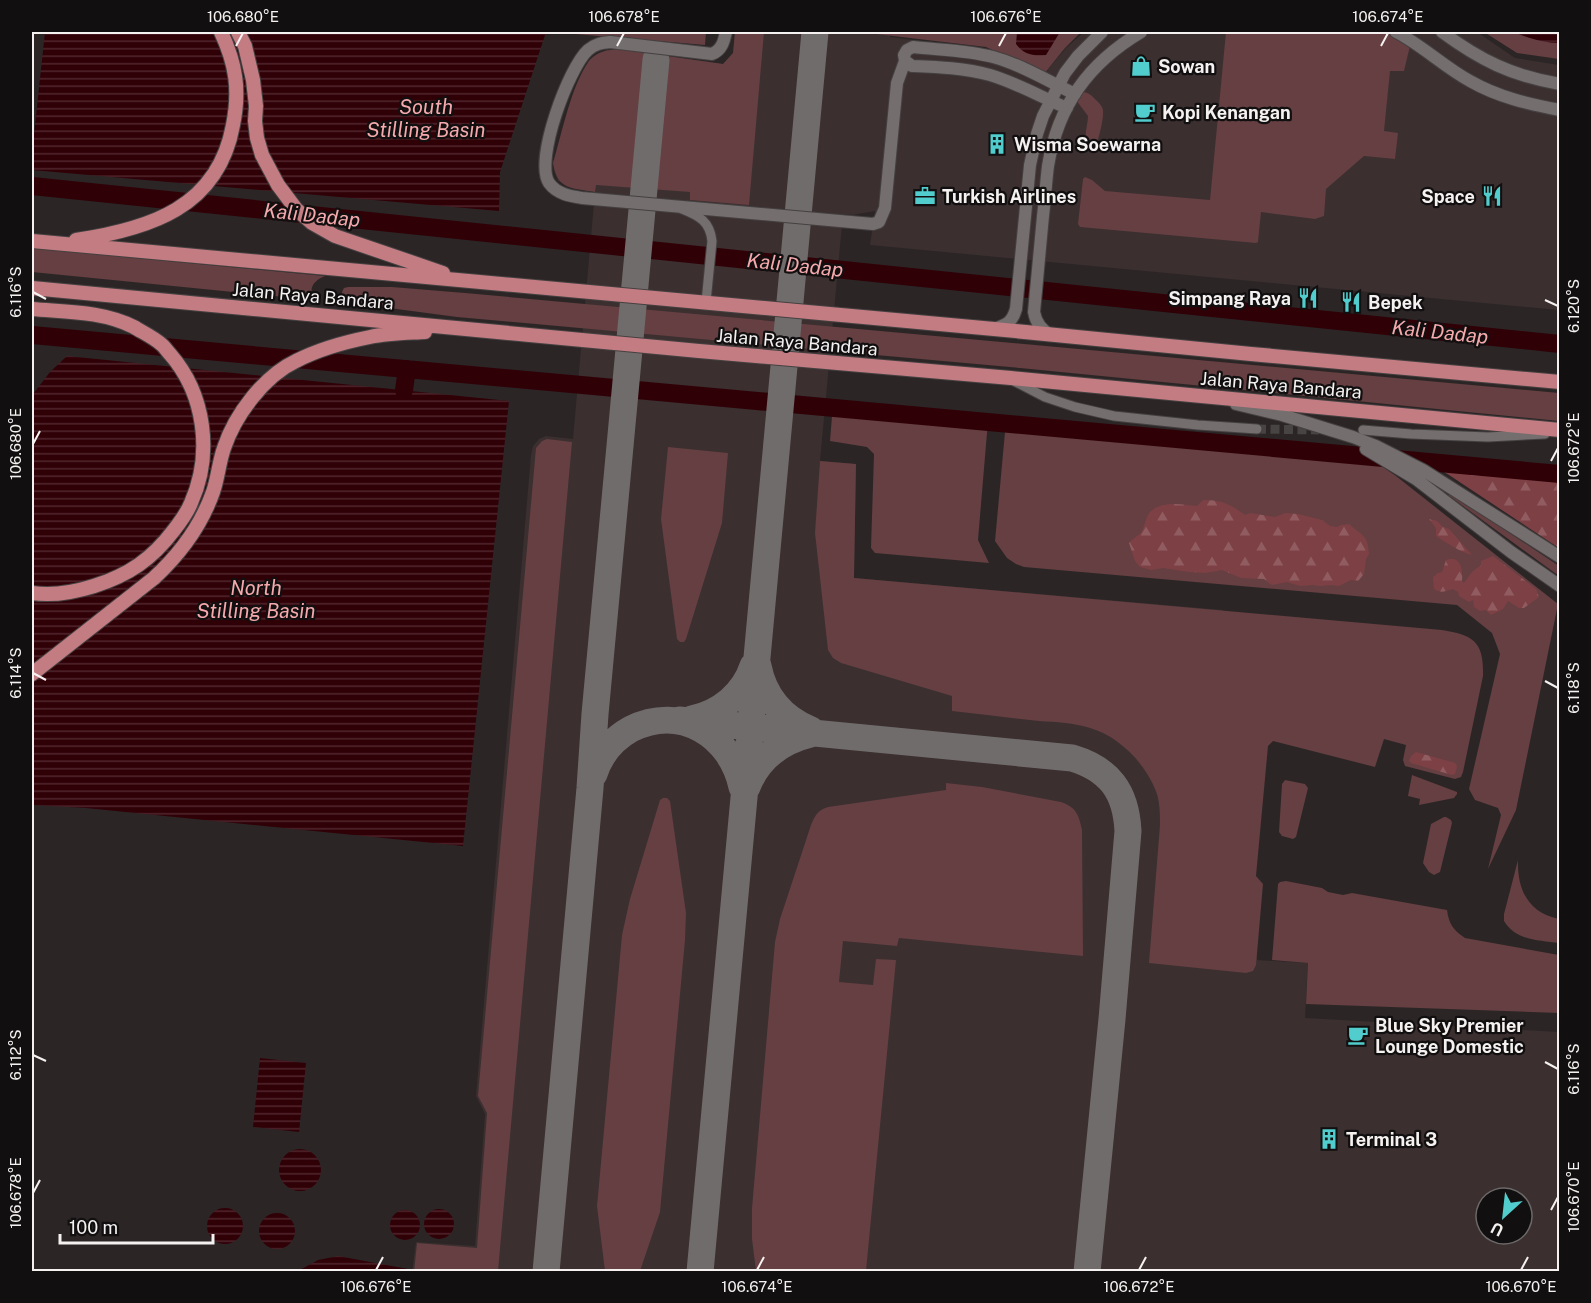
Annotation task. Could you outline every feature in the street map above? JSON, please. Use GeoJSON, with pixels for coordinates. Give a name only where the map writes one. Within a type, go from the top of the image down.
{"type":"FeatureCollection","features":[{"type":"Feature","properties":{"kind":"main road"},"geometry":{"type":"LineString","coordinates":[[53,243],[129,229],[158,219],[176,210],[205,187],[228,146],[237,95],[236,77],[221,32]]}},
{"type":"Feature","properties":{"kind":"main road"},"geometry":{"type":"LineString","coordinates":[[238,32],[245,46],[253,80],[257,138],[262,155],[296,209],[312,223],[335,236],[465,281]]}},
{"type":"Feature","properties":{"kind":"main road","name":"Jalan Raya Bandara"},"geometry":{"type":"LineString","coordinates":[[34,241],[1560,382]]}},
{"type":"Feature","properties":{"kind":"main road","name":"Jalan Raya Bandara"},"geometry":{"type":"LineString","coordinates":[[33,288],[1560,431]]}},
{"type":"Feature","properties":{"kind":"main road"},"geometry":{"type":"LineString","coordinates":[[32,309],[104,316],[132,326],[161,344],[181,367],[199,406],[203,442],[202,464],[191,503],[183,519],[156,552],[131,571],[84,590],[59,593],[32,592]]}},
{"type":"Feature","properties":{"kind":"main road"},"geometry":{"type":"LineString","coordinates":[[32,674],[172,562],[190,538],[208,505],[228,438],[244,407],[257,392],[293,362],[325,348],[369,337],[463,329]]}},
{"type":"Feature","properties":{"kind":"street"},"geometry":{"type":"LineString","coordinates":[[726,32],[719,50],[707,54],[610,42],[596,45],[584,54],[557,108],[545,164],[547,178],[554,189],[582,198],[873,224],[879,222],[885,208],[897,83],[905,61],[905,52],[913,47],[968,52],[993,57],[1017,65],[1075,94]]}},
{"type":"Feature","properties":{"kind":"street"},"geometry":{"type":"LineString","coordinates":[[994,328],[1003,327],[1008,323],[1016,309],[1030,165],[1036,134],[1058,86],[1078,56],[1102,32]]}},
{"type":"Feature","properties":{"kind":"street"},"geometry":{"type":"LineString","coordinates":[[1051,335],[1037,323],[1034,312],[1048,167],[1054,138],[1066,108],[1080,84],[1101,62],[1142,32]]}},
{"type":"Feature","properties":{"kind":"street"},"geometry":{"type":"LineString","coordinates":[[1396,32],[1469,81],[1512,99],[1560,110]]}},
{"type":"Feature","properties":{"kind":"street"},"geometry":{"type":"LineString","coordinates":[[1442,32],[1480,58],[1499,67],[1520,76],[1560,84]]}},
{"type":"Feature","properties":{"kind":"street"},"geometry":{"type":"LineString","coordinates":[[905,61],[912,66],[966,70],[989,75],[1010,82],[1066,108]]}},
{"type":"Feature","properties":{"kind":"street"},"geometry":{"type":"LineString","coordinates":[[674,206],[697,216],[704,221],[711,232],[706,302]]}},
{"type":"Feature","properties":{"kind":"street"},"geometry":{"type":"LineString","coordinates":[[1008,378],[1045,397],[1114,416],[1257,429]]}},
{"type":"Feature","properties":{"kind":"street"},"geometry":{"type":"LineString","coordinates":[[1209,397],[1282,415],[1376,446],[1451,488],[1560,557]]}},
{"type":"Feature","properties":{"kind":"street"},"geometry":{"type":"LineString","coordinates":[[1316,426],[1392,463],[1560,586]]}},
{"type":"Feature","properties":{"kind":"street"},"geometry":{"type":"LineString","coordinates":[[1363,430],[1488,437],[1560,431]]}},
{"type":"Feature","properties":{"kind":"shaded area"},"geometry":{"type":"Polygon","coordinates":[[[552,32],[706,32],[705,45],[552,32]]]}},
{"type":"Feature","properties":{"kind":"shaded area"},"geometry":{"type":"Polygon","coordinates":[[[735,32],[890,32],[890,37],[984,49],[1044,74],[1066,48],[1084,32],[1477,32],[1515,58],[1559,65],[1559,310],[870,245],[875,211],[852,215],[843,214],[820,461],[856,464],[854,578],[1223,610],[1257,960],[1308,963],[1305,1018],[1559,1032],[1559,1271],[412,1272],[416,1242],[475,1246],[485,1114],[476,1096],[531,455],[533,446],[539,439],[546,436],[573,439],[595,192],[573,188],[558,181],[553,163],[574,90],[589,60],[599,53],[618,49],[723,64],[733,53],[735,32]]]}},
{"type":"Feature","properties":{"kind":"shaded area"},"geometry":{"type":"Polygon","coordinates":[[[735,32],[764,32],[749,205],[690,200],[690,192],[596,185],[595,192],[579,190],[562,183],[555,172],[553,163],[577,83],[589,61],[595,55],[618,49],[723,64],[733,53],[735,32]]]}},
{"type":"Feature","properties":{"kind":"shaded area"},"geometry":{"type":"Polygon","coordinates":[[[868,32],[1081,32],[1044,74],[986,47],[868,32]]]}},
{"type":"Feature","properties":{"kind":"shaded area"},"geometry":{"type":"Polygon","coordinates":[[[1226,32],[1385,32],[1410,46],[1404,71],[1390,71],[1384,131],[1398,133],[1395,159],[1364,156],[1326,189],[1324,216],[1315,219],[1261,212],[1258,242],[1256,243],[1080,227],[1078,224],[1085,177],[1105,191],[1210,200],[1226,32]]]}},
{"type":"Feature","properties":{"kind":"shaded area"},"geometry":{"type":"Polygon","coordinates":[[[1484,32],[1559,32],[1559,59],[1517,53],[1484,32]]]}},
{"type":"Feature","properties":{"kind":"shaded area"},"geometry":{"type":"Polygon","coordinates":[[[1080,92],[1091,95],[1103,110],[1097,142],[1091,147],[1086,141],[1088,116],[1076,100],[1080,92]]]}},
{"type":"Feature","properties":{"kind":"shaded area"},"geometry":{"type":"Polygon","coordinates":[[[32,248],[325,276],[313,285],[312,292],[315,300],[32,272],[32,248]]]}},
{"type":"Feature","properties":{"kind":"shaded area"},"geometry":{"type":"Polygon","coordinates":[[[392,287],[465,293],[1559,393],[1559,421],[1020,368],[457,317],[351,303],[342,295],[344,288],[392,287]]]}},
{"type":"Feature","properties":{"kind":"shaded area"},"geometry":{"type":"Polygon","coordinates":[[[833,404],[988,421],[978,540],[989,563],[875,553],[871,548],[874,454],[867,447],[830,441],[833,404]]]}},
{"type":"Feature","properties":{"kind":"shaded area"},"geometry":{"type":"Polygon","coordinates":[[[1005,432],[1380,465],[1558,604],[1516,810],[1488,869],[1501,815],[1498,808],[1475,800],[1469,789],[1500,654],[1492,633],[1457,605],[1024,567],[1016,564],[1007,558],[995,541],[1005,432]]]}},
{"type":"Feature","properties":{"kind":"shaded area"},"geometry":{"type":"Polygon","coordinates":[[[547,439],[572,442],[498,1271],[414,1272],[417,1243],[477,1248],[487,1113],[478,1096],[536,448],[547,439]]]}},
{"type":"Feature","properties":{"kind":"shaded area"},"geometry":{"type":"Polygon","coordinates":[[[668,447],[728,453],[722,523],[684,642],[677,639],[661,519],[668,447]]]}},
{"type":"Feature","properties":{"kind":"shaded area"},"geometry":{"type":"Polygon","coordinates":[[[820,461],[856,464],[854,578],[1442,630],[1469,638],[1475,642],[1482,655],[1483,676],[1461,777],[1455,779],[1405,766],[1403,760],[1406,745],[1384,739],[1375,767],[1273,741],[1268,746],[1256,876],[1263,884],[1256,965],[1253,971],[1246,973],[1149,963],[1160,816],[1157,793],[1144,769],[1120,744],[1090,728],[1065,723],[952,711],[952,696],[841,663],[833,658],[828,650],[815,533],[820,461]]]}},
{"type":"Feature","properties":{"kind":"shaded area"},"geometry":{"type":"Polygon","coordinates":[[[1450,493],[1559,566],[1559,576],[1448,495],[1450,493]]]}},
{"type":"Feature","properties":{"kind":"shaded area"},"geometry":{"type":"Polygon","coordinates":[[[1412,775],[1457,792],[1457,794],[1454,798],[1419,805],[1420,799],[1408,796],[1412,775]]]}},
{"type":"Feature","properties":{"kind":"shaded area"},"geometry":{"type":"Polygon","coordinates":[[[1285,780],[1305,784],[1308,788],[1296,837],[1293,839],[1282,836],[1279,832],[1282,784],[1285,780]]]}},
{"type":"Feature","properties":{"kind":"shaded area"},"geometry":{"type":"Polygon","coordinates":[[[946,783],[982,787],[1061,802],[1076,812],[1082,830],[1083,956],[899,938],[897,946],[843,941],[839,982],[873,985],[876,959],[896,960],[866,1271],[756,1271],[752,1239],[752,1208],[775,942],[780,919],[811,825],[817,813],[828,807],[946,790],[946,783]]]}},
{"type":"Feature","properties":{"kind":"shaded area"},"geometry":{"type":"Polygon","coordinates":[[[663,798],[670,801],[686,913],[660,1212],[640,1271],[605,1271],[597,1206],[622,935],[630,899],[660,800],[663,798]]]}},
{"type":"Feature","properties":{"kind":"shaded area"},"geometry":{"type":"Polygon","coordinates":[[[1444,817],[1452,823],[1440,872],[1434,875],[1423,863],[1431,824],[1444,817]]]}},
{"type":"Feature","properties":{"kind":"shaded area"},"geometry":{"type":"Polygon","coordinates":[[[1518,860],[1520,881],[1526,898],[1539,911],[1559,919],[1559,943],[1521,936],[1509,928],[1504,921],[1518,860]]]}},
{"type":"Feature","properties":{"kind":"shaded area"},"geometry":{"type":"Polygon","coordinates":[[[1286,881],[1343,895],[1352,893],[1447,910],[1452,926],[1465,938],[1559,955],[1559,1013],[1306,1004],[1308,963],[1272,960],[1278,884],[1286,881]]]}},
{"type":"Feature","properties":{"kind":"green space"},"geometry":{"type":"Polygon","coordinates":[[[1434,465],[1559,477],[1559,548],[1434,465]]]}},
{"type":"Feature","properties":{"kind":"green space"},"geometry":{"type":"Polygon","coordinates":[[[1203,500],[1226,503],[1245,515],[1250,513],[1275,517],[1285,513],[1298,514],[1322,520],[1330,526],[1349,524],[1364,536],[1367,543],[1369,554],[1364,574],[1358,581],[1351,580],[1339,586],[1300,586],[1287,582],[1272,585],[1264,579],[1241,578],[1222,570],[1205,573],[1163,568],[1151,570],[1140,567],[1135,561],[1129,543],[1142,532],[1150,512],[1167,505],[1197,506],[1203,500]]]}},
{"type":"Feature","properties":{"kind":"green space"},"geometry":{"type":"Polygon","coordinates":[[[1429,519],[1449,529],[1472,555],[1436,536],[1436,528],[1429,519]]]}},
{"type":"Feature","properties":{"kind":"green space"},"geometry":{"type":"Polygon","coordinates":[[[1493,556],[1536,589],[1539,597],[1524,608],[1519,608],[1508,601],[1503,609],[1491,615],[1486,610],[1480,611],[1474,607],[1473,600],[1469,602],[1453,589],[1441,592],[1434,589],[1433,577],[1442,572],[1446,560],[1458,561],[1464,583],[1481,565],[1481,561],[1493,556]]]}},
{"type":"Feature","properties":{"kind":"green space"},"geometry":{"type":"Polygon","coordinates":[[[1416,752],[1455,763],[1457,766],[1455,774],[1411,763],[1409,761],[1411,756],[1416,752]]]}},
{"type":"Feature","properties":{"kind":"water","name":"South Stilling Basin"},"geometry":{"type":"Polygon","coordinates":[[[45,32],[546,32],[500,172],[499,211],[32,170],[45,32]]]}},
{"type":"Feature","properties":{"kind":"water"},"geometry":{"type":"Polygon","coordinates":[[[1017,32],[1060,32],[1046,55],[1033,55],[1016,44],[1017,32]]]}},
{"type":"Feature","properties":{"kind":"water"},"geometry":{"type":"Polygon","coordinates":[[[1514,32],[1559,32],[1559,43],[1536,40],[1514,32]]]}},
{"type":"Feature","properties":{"kind":"water","name":"North Stilling Basin"},"geometry":{"type":"Polygon","coordinates":[[[67,356],[509,401],[463,846],[86,808],[32,805],[33,394],[50,372],[67,356]]]}},
{"type":"Feature","properties":{"kind":"water"},"geometry":{"type":"Polygon","coordinates":[[[260,1058],[306,1063],[299,1132],[253,1127],[260,1058]]]}},
{"type":"Feature","properties":{"kind":"water"},"geometry":{"type":"Polygon","coordinates":[[[300,1149],[315,1155],[321,1170],[315,1185],[300,1191],[285,1185],[279,1170],[285,1155],[300,1149]]]}},
{"type":"Feature","properties":{"kind":"water"},"geometry":{"type":"Polygon","coordinates":[[[225,1208],[238,1213],[243,1226],[238,1239],[225,1244],[212,1239],[207,1226],[212,1213],[225,1208]]]}},
{"type":"Feature","properties":{"kind":"water"},"geometry":{"type":"Polygon","coordinates":[[[439,1209],[450,1213],[454,1224],[450,1235],[439,1239],[428,1235],[424,1224],[428,1213],[439,1209]]]}},
{"type":"Feature","properties":{"kind":"water"},"geometry":{"type":"Polygon","coordinates":[[[405,1210],[416,1214],[420,1225],[416,1236],[405,1240],[394,1236],[390,1225],[394,1214],[405,1210]]]}},
{"type":"Feature","properties":{"kind":"water"},"geometry":{"type":"Polygon","coordinates":[[[277,1213],[290,1218],[295,1231],[290,1244],[277,1249],[264,1244],[259,1231],[264,1218],[277,1213]]]}},
{"type":"Feature","properties":{"kind":"water"},"geometry":{"type":"Polygon","coordinates":[[[338,1256],[408,1269],[407,1271],[298,1271],[318,1260],[338,1256]]]}},
{"type":"Feature","properties":{"kind":"waterway","name":"Kali Dadap"},"geometry":{"type":"LineString","coordinates":[[32,186],[1560,344]]}},
{"type":"Feature","properties":{"kind":"waterway","name":"Kali Dadap"},"geometry":{"type":"LineString","coordinates":[[32,335],[1560,474]]}},
{"type":"Feature","properties":{"kind":"waterway","name":"Kali Dadap"},"geometry":{"type":"LineString","coordinates":[[404,390],[407,369]]}},
{"type":"Feature","properties":{"kind":"taxiway"},"geometry":{"type":"LineString","coordinates":[[700,1272],[815,32]]}},
{"type":"Feature","properties":{"kind":"taxiway"},"geometry":{"type":"LineString","coordinates":[[546,1272],[656,60]]}},
{"type":"Feature","properties":{"kind":"taxiway"},"geometry":{"type":"LineString","coordinates":[[692,719],[712,712],[730,701],[744,685],[753,666]]}},
{"type":"Feature","properties":{"kind":"taxiway"},"geometry":{"type":"LineString","coordinates":[[758,666],[765,687],[776,705],[791,719],[811,730]]}},
{"type":"Feature","properties":{"kind":"taxiway"},"geometry":{"type":"LineString","coordinates":[[594,774],[608,748],[624,733],[650,722],[668,720],[701,729],[715,739],[727,752],[742,787]]}},
{"type":"Feature","properties":{"kind":"taxiway"},"geometry":{"type":"LineString","coordinates":[[679,720],[1072,758],[1096,768],[1113,784],[1124,804],[1128,831],[1087,1272]]}},
{"type":"Feature","properties":{"kind":"taxiway"},"geometry":{"type":"LineString","coordinates":[[747,787],[758,767],[772,752],[790,741],[811,734]]}},
{"type":"Feature","properties":{"kind":"tunnel"},"geometry":{"type":"LineString","coordinates":[[1257,429],[1319,430]]}},
{"type":"Feature","properties":{"kind":"place","name":"Sowan"},"geometry":{"type":"Point","coordinates":[1141,66]}},
{"type":"Feature","properties":{"kind":"place","name":"Kopi Kenangan"},"geometry":{"type":"Point","coordinates":[1145,112]}},
{"type":"Feature","properties":{"kind":"place","name":"Wisma Soewarna"},"geometry":{"type":"Point","coordinates":[997,144]}},
{"type":"Feature","properties":{"kind":"place","name":"Turkish Airlines"},"geometry":{"type":"Point","coordinates":[925,196]}},
{"type":"Feature","properties":{"kind":"place","name":"Space"},"geometry":{"type":"Point","coordinates":[1492,196]}},
{"type":"Feature","properties":{"kind":"place","name":"Simpang Raya"},"geometry":{"type":"Point","coordinates":[1308,298]}},
{"type":"Feature","properties":{"kind":"place","name":"Bepek"},"geometry":{"type":"Point","coordinates":[1351,302]}},
{"type":"Feature","properties":{"kind":"place","name":"Blue Sky Premier Lounge Domestic"},"geometry":{"type":"Point","coordinates":[1358,1035]}},
{"type":"Feature","properties":{"kind":"place","name":"Terminal 3"},"geometry":{"type":"Point","coordinates":[1329,1139]}}]}
